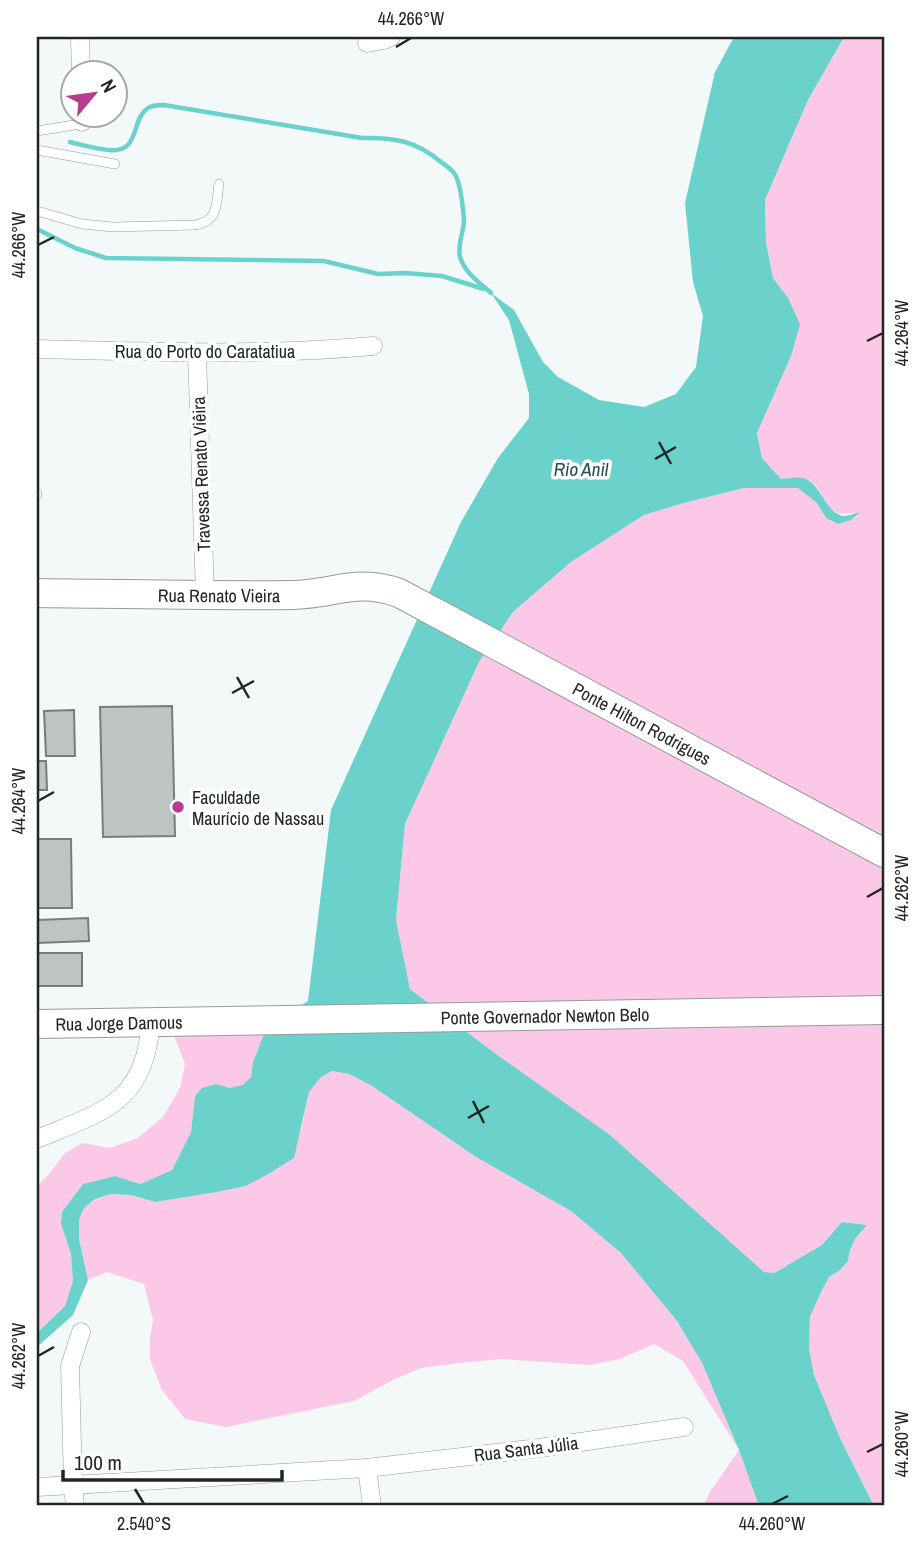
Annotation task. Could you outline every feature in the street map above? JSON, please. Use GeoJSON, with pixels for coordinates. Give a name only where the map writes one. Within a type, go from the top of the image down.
{"type":"FeatureCollection","features":[{"type":"Feature","properties":{"kind":"main road","name":"Rua Renato Vieira"},"geometry":{"type":"LineString","coordinates":[[37,593],[297,595],[370,586],[399,593]]}},
{"type":"Feature","properties":{"kind":"main road","name":"Ponte Hilton Rodrigues"},"geometry":{"type":"LineString","coordinates":[[399,593],[884,853]]}},
{"type":"Feature","properties":{"kind":"main road","name":"Ponte Governador Newton Belo"},"geometry":{"type":"LineString","coordinates":[[203,1021],[884,1010]]}},
{"type":"Feature","properties":{"kind":"main road","name":"Rua Jorge Damous"},"geometry":{"type":"LineString","coordinates":[[37,1024],[203,1021]]}},
{"type":"Feature","properties":{"kind":"street"},"geometry":{"type":"LineString","coordinates":[[79,37],[80,60]]}},
{"type":"Feature","properties":{"kind":"street"},"geometry":{"type":"LineString","coordinates":[[367,43],[391,37]]}},
{"type":"Feature","properties":{"kind":"street","name":"Rua do Porto do Caratatiua"},"geometry":{"type":"LineString","coordinates":[[37,349],[197,353],[326,350],[373,346]]}},
{"type":"Feature","properties":{"kind":"street","name":"Travessa Renato Viêira"},"geometry":{"type":"LineString","coordinates":[[197,353],[205,595]]}},
{"type":"Feature","properties":{"kind":"street"},"geometry":{"type":"LineString","coordinates":[[37,1139],[116,1103],[131,1087],[142,1067],[149,1045],[151,1022]]}},
{"type":"Feature","properties":{"kind":"street"},"geometry":{"type":"LineString","coordinates":[[75,1506],[70,1366],[81,1332]]}},
{"type":"Feature","properties":{"kind":"street","name":"Rua Santa Júlia"},"geometry":{"type":"LineString","coordinates":[[37,1487],[367,1468],[539,1448],[684,1427]]}},
{"type":"Feature","properties":{"kind":"street"},"geometry":{"type":"LineString","coordinates":[[367,1468],[372,1506]]}},
{"type":"Feature","properties":{"kind":"lane"},"geometry":{"type":"LineString","coordinates":[[37,131],[60,127]]}},
{"type":"Feature","properties":{"kind":"lane"},"geometry":{"type":"LineString","coordinates":[[37,150],[115,164]]}},
{"type":"Feature","properties":{"kind":"lane"},"geometry":{"type":"LineString","coordinates":[[37,211],[82,224],[113,227],[203,224],[211,219],[215,212],[219,184]]}},
{"type":"Feature","properties":{"kind":"shaded area"},"geometry":{"type":"Polygon","coordinates":[[[844,37],[884,37],[884,1506],[874,1506],[840,1438],[814,1375],[809,1348],[810,1317],[822,1290],[829,1277],[848,1261],[855,1239],[867,1225],[842,1222],[823,1245],[773,1273],[764,1272],[496,1054],[410,989],[396,920],[405,824],[479,662],[513,612],[571,562],[644,515],[684,503],[744,488],[799,488],[817,503],[826,518],[838,524],[858,512],[836,512],[830,508],[818,488],[803,478],[781,479],[762,458],[757,433],[791,356],[788,298],[773,278],[766,242],[765,200],[808,100],[844,37]]]}},
{"type":"Feature","properties":{"kind":"shaded area"},"geometry":{"type":"Polygon","coordinates":[[[171,1027],[266,1029],[253,1062],[251,1077],[243,1086],[231,1088],[215,1084],[195,1096],[191,1132],[172,1170],[140,1184],[115,1176],[83,1184],[62,1212],[61,1224],[71,1254],[73,1281],[65,1306],[37,1333],[37,1186],[65,1153],[82,1143],[110,1148],[138,1138],[163,1117],[180,1088],[185,1064],[171,1027]]]}},
{"type":"Feature","properties":{"kind":"shaded area"},"geometry":{"type":"Polygon","coordinates":[[[332,1071],[349,1074],[372,1086],[476,1157],[571,1211],[621,1253],[677,1321],[702,1363],[739,1450],[683,1361],[654,1344],[620,1359],[590,1365],[502,1359],[421,1368],[354,1401],[226,1427],[185,1419],[162,1390],[150,1359],[153,1320],[144,1284],[107,1272],[88,1280],[79,1239],[79,1220],[84,1208],[95,1199],[111,1194],[131,1195],[155,1202],[246,1186],[301,1131],[309,1092],[321,1077],[332,1071]]]}},
{"type":"Feature","properties":{"kind":"shaded area"},"geometry":{"type":"Polygon","coordinates":[[[739,1450],[759,1506],[703,1506],[710,1492],[739,1450]]]}},
{"type":"Feature","properties":{"kind":"water","name":"Rio Anil"},"geometry":{"type":"Polygon","coordinates":[[[734,37],[844,37],[808,100],[765,200],[766,242],[773,278],[788,298],[800,324],[791,356],[757,433],[762,458],[781,479],[798,477],[809,481],[838,514],[846,516],[860,512],[851,520],[838,524],[826,518],[817,503],[798,488],[744,488],[684,503],[644,515],[571,562],[513,612],[479,662],[405,824],[396,920],[410,989],[610,1135],[764,1272],[774,1273],[822,1245],[842,1222],[867,1225],[855,1239],[848,1261],[829,1277],[822,1290],[810,1317],[809,1348],[814,1375],[840,1438],[874,1506],[759,1506],[739,1450],[702,1363],[677,1321],[621,1253],[571,1211],[476,1157],[372,1086],[349,1074],[332,1071],[321,1077],[309,1092],[294,1158],[246,1186],[155,1202],[131,1195],[111,1194],[95,1199],[84,1208],[79,1220],[79,1239],[88,1280],[73,1315],[37,1347],[37,1333],[65,1306],[73,1281],[71,1254],[61,1224],[62,1212],[83,1184],[115,1176],[140,1184],[172,1170],[191,1132],[195,1096],[202,1088],[216,1084],[230,1088],[243,1085],[251,1077],[253,1062],[266,1029],[308,1001],[331,810],[461,522],[498,458],[529,418],[529,394],[509,320],[491,293],[514,310],[543,362],[558,377],[599,400],[644,407],[676,394],[696,367],[703,316],[693,282],[685,203],[715,72],[734,37]]]}},
{"type":"Feature","properties":{"kind":"building"},"geometry":{"type":"Polygon","coordinates":[[[172,706],[175,836],[103,837],[100,707],[172,706]]]}},
{"type":"Feature","properties":{"kind":"building"},"geometry":{"type":"Polygon","coordinates":[[[74,710],[75,756],[46,756],[44,711],[74,710]]]}},
{"type":"Feature","properties":{"kind":"building"},"geometry":{"type":"Polygon","coordinates":[[[37,761],[46,761],[47,790],[37,790],[37,761]]]}},
{"type":"Feature","properties":{"kind":"building"},"geometry":{"type":"Polygon","coordinates":[[[37,839],[71,839],[72,908],[37,908],[37,839]]]}},
{"type":"Feature","properties":{"kind":"building"},"geometry":{"type":"Polygon","coordinates":[[[88,918],[89,941],[37,943],[37,920],[88,918]]]}},
{"type":"Feature","properties":{"kind":"building"},"geometry":{"type":"Polygon","coordinates":[[[37,953],[82,953],[82,986],[37,986],[37,953]]]}},
{"type":"Feature","properties":{"kind":"waterway"},"geometry":{"type":"LineString","coordinates":[[70,142],[99,149],[119,150],[131,141],[142,113],[151,106],[164,105],[362,138],[384,138],[413,145],[432,155],[456,177],[464,220],[460,257],[469,273],[491,293]]}},
{"type":"Feature","properties":{"kind":"waterway"},"geometry":{"type":"LineString","coordinates":[[37,229],[75,248],[106,258],[324,261],[378,274],[442,276],[484,289]]}},
{"type":"Feature","properties":{"kind":"place","name":"Faculdade Maurício de Nassau"},"geometry":{"type":"Point","coordinates":[178,807]}}]}
